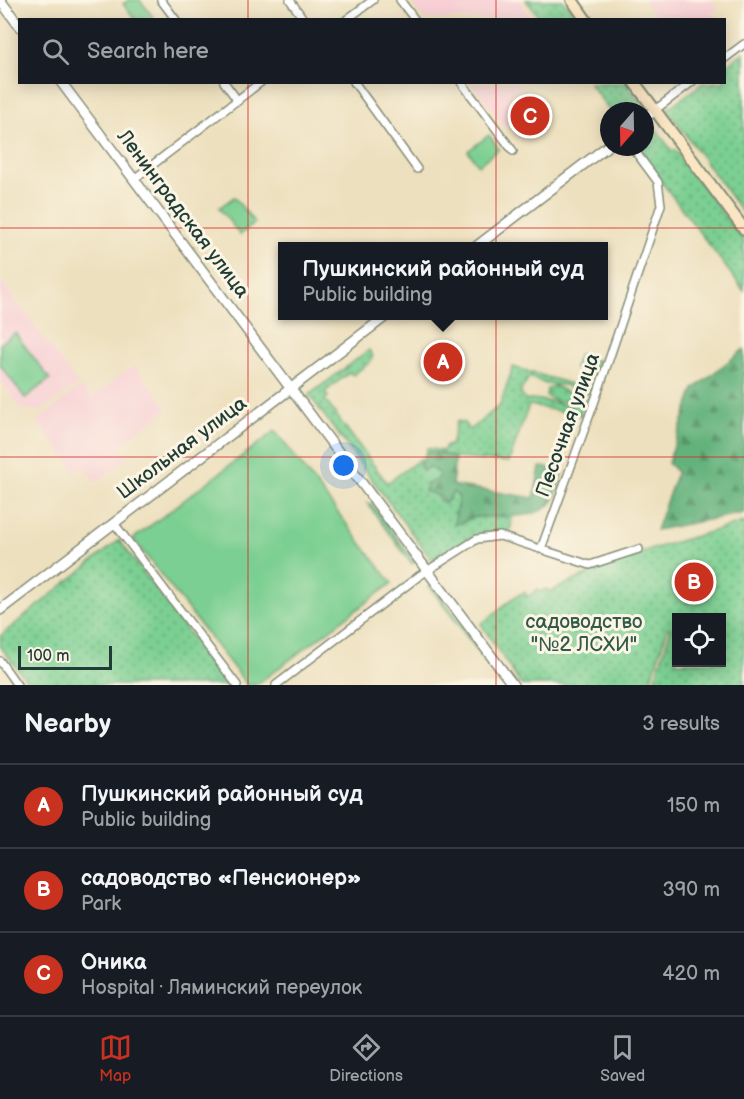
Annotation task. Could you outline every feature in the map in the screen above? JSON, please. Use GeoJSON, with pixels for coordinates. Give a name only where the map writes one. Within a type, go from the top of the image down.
{"type":"FeatureCollection","features":[{"type":"Feature","properties":{"kind":"main road"},"geometry":{"type":"LineString","coordinates":[[572,0],[585,18]]}},
{"type":"Feature","properties":{"kind":"main road"},"geometry":{"type":"LineString","coordinates":[[636,84],[744,229]]}},
{"type":"Feature","properties":{"kind":"street"},"geometry":{"type":"LineString","coordinates":[[0,0],[18,24]]}},
{"type":"Feature","properties":{"kind":"street"},"geometry":{"type":"LineString","coordinates":[[161,0],[174,18]]}},
{"type":"Feature","properties":{"kind":"street"},"geometry":{"type":"LineString","coordinates":[[290,0],[303,18]]}},
{"type":"Feature","properties":{"kind":"street"},"geometry":{"type":"LineString","coordinates":[[349,18],[373,0]]}},
{"type":"Feature","properties":{"kind":"street"},"geometry":{"type":"LineString","coordinates":[[400,0],[414,18]]}},
{"type":"Feature","properties":{"kind":"street"},"geometry":{"type":"LineString","coordinates":[[726,58],[744,44]]}},
{"type":"Feature","properties":{"kind":"street","name":"Ленинградская улица"},"geometry":{"type":"LineString","coordinates":[[63,84],[513,685]]}},
{"type":"Feature","properties":{"kind":"street"},"geometry":{"type":"LineString","coordinates":[[225,84],[238,101]]}},
{"type":"Feature","properties":{"kind":"street"},"geometry":{"type":"LineString","coordinates":[[134,180],[259,84]]}},
{"type":"Feature","properties":{"kind":"street"},"geometry":{"type":"LineString","coordinates":[[355,84],[417,169]]}},
{"type":"Feature","properties":{"kind":"street"},"geometry":{"type":"LineString","coordinates":[[463,84],[513,151]]}},
{"type":"Feature","properties":{"kind":"street"},"geometry":{"type":"LineString","coordinates":[[655,110],[689,84]]}},
{"type":"Feature","properties":{"kind":"street"},"geometry":{"type":"LineString","coordinates":[[482,242],[600,153]]}},
{"type":"Feature","properties":{"kind":"street","name":"Песочная улица"},"geometry":{"type":"LineString","coordinates":[[541,549],[601,384],[661,206],[658,182],[639,156]]}},
{"type":"Feature","properties":{"kind":"street","name":"Школьная улица"},"geometry":{"type":"LineString","coordinates":[[0,610],[379,320]]}},
{"type":"Feature","properties":{"kind":"street"},"geometry":{"type":"LineString","coordinates":[[114,523],[237,685]]}},
{"type":"Feature","properties":{"kind":"street"},"geometry":{"type":"LineString","coordinates":[[276,685],[467,544],[488,536],[500,536],[590,565],[639,549]]}},
{"type":"Feature","properties":{"kind":"street"},"geometry":{"type":"LineString","coordinates":[[0,661],[18,685]]}},
{"type":"Feature","properties":{"kind":"shaded area"},"geometry":{"type":"Polygon","coordinates":[[[409,0],[519,0],[532,18],[423,18],[409,0]]]}},
{"type":"Feature","properties":{"kind":"shaded area"},"geometry":{"type":"Polygon","coordinates":[[[643,0],[712,0],[718,8],[711,13],[715,18],[657,18],[643,0]]]}},
{"type":"Feature","properties":{"kind":"shaded area"},"geometry":{"type":"Polygon","coordinates":[[[472,84],[525,84],[508,96],[520,113],[504,126],[472,84]]]}},
{"type":"Feature","properties":{"kind":"shaded area"},"geometry":{"type":"Polygon","coordinates":[[[0,279],[78,384],[40,411],[20,408],[0,380],[0,279]]]}},
{"type":"Feature","properties":{"kind":"shaded area"},"geometry":{"type":"Polygon","coordinates":[[[134,365],[168,408],[120,446],[128,457],[96,483],[83,467],[76,472],[37,421],[81,386],[91,398],[134,365]]]}},
{"type":"Feature","properties":{"kind":"green space"},"geometry":{"type":"Polygon","coordinates":[[[129,0],[140,0],[154,18],[134,18],[123,4],[129,0]]]}},
{"type":"Feature","properties":{"kind":"green space"},"geometry":{"type":"Polygon","coordinates":[[[526,0],[563,0],[577,18],[540,18],[526,0]]]}},
{"type":"Feature","properties":{"kind":"green space"},"geometry":{"type":"Polygon","coordinates":[[[744,52],[744,215],[667,109],[702,84],[726,84],[726,65],[744,52]]]}},
{"type":"Feature","properties":{"kind":"green space"},"geometry":{"type":"Polygon","coordinates":[[[590,84],[627,84],[641,102],[603,102],[590,84]]]}},
{"type":"Feature","properties":{"kind":"green space"},"geometry":{"type":"Polygon","coordinates":[[[654,127],[672,151],[675,150],[744,241],[744,291],[642,156],[654,156],[654,127]]]}},
{"type":"Feature","properties":{"kind":"green space"},"geometry":{"type":"Polygon","coordinates":[[[489,135],[499,149],[478,165],[468,151],[489,135]]]}},
{"type":"Feature","properties":{"kind":"green space"},"geometry":{"type":"Polygon","coordinates":[[[234,197],[255,223],[240,235],[219,208],[234,197]]]}},
{"type":"Feature","properties":{"kind":"green space"},"geometry":{"type":"Polygon","coordinates":[[[15,333],[50,379],[25,398],[0,365],[0,344],[15,333]]]}},
{"type":"Feature","properties":{"kind":"green space"},"geometry":{"type":"Polygon","coordinates":[[[744,349],[744,513],[656,530],[677,472],[668,463],[694,389],[744,349]]]}},
{"type":"Feature","properties":{"kind":"green space"},"geometry":{"type":"Polygon","coordinates":[[[369,350],[373,356],[370,362],[353,375],[350,372],[325,392],[328,397],[325,400],[387,483],[420,459],[420,466],[429,467],[439,473],[435,494],[440,501],[449,500],[453,491],[459,498],[455,513],[461,524],[472,517],[513,516],[509,535],[488,533],[479,535],[462,543],[438,561],[431,559],[309,395],[369,350]]]}},
{"type":"Feature","properties":{"kind":"green space"},"geometry":{"type":"Polygon","coordinates":[[[579,354],[599,361],[594,375],[574,368],[579,354]]]}},
{"type":"Feature","properties":{"kind":"green space"},"geometry":{"type":"Polygon","coordinates":[[[513,367],[592,390],[591,394],[576,393],[565,385],[546,384],[529,377],[520,392],[526,401],[569,404],[568,412],[573,399],[587,398],[580,414],[583,416],[529,405],[509,462],[455,458],[440,453],[426,452],[427,448],[443,451],[446,446],[451,445],[457,421],[463,422],[470,430],[500,405],[513,367]]]}},
{"type":"Feature","properties":{"kind":"green space"},"geometry":{"type":"Polygon","coordinates":[[[555,386],[570,394],[569,400],[556,402],[546,396],[547,389],[555,386]]]}},
{"type":"Feature","properties":{"kind":"green space"},"geometry":{"type":"Polygon","coordinates":[[[275,431],[392,583],[256,685],[247,685],[133,539],[275,431]]]}},
{"type":"Feature","properties":{"kind":"green space"},"geometry":{"type":"Polygon","coordinates":[[[426,452],[440,453],[455,458],[452,485],[534,498],[540,467],[564,469],[553,501],[546,508],[527,515],[476,517],[454,524],[459,497],[453,492],[445,504],[439,496],[425,491],[427,484],[439,478],[439,473],[429,467],[423,471],[420,466],[426,452]]]}},
{"type":"Feature","properties":{"kind":"green space"},"geometry":{"type":"Polygon","coordinates":[[[367,503],[372,504],[415,562],[412,564],[367,503]]]}},
{"type":"Feature","properties":{"kind":"green space","name":"садоводство \"№2 ЛСХИ\""},"geometry":{"type":"Polygon","coordinates":[[[744,522],[744,685],[653,685],[671,629],[668,628],[649,685],[521,685],[481,624],[516,596],[525,592],[527,597],[538,589],[539,592],[547,589],[549,592],[611,564],[655,548],[744,522]]]}},
{"type":"Feature","properties":{"kind":"green space"},"geometry":{"type":"Polygon","coordinates":[[[119,540],[228,685],[30,685],[0,646],[0,636],[119,540]]]}},
{"type":"Feature","properties":{"kind":"green space"},"geometry":{"type":"Polygon","coordinates":[[[432,584],[507,685],[503,685],[429,586],[432,584]]]}},
{"type":"Feature","properties":{"kind":"place","name":"Оника"},"geometry":{"type":"Point","coordinates":[530,116]}},
{"type":"Feature","properties":{"kind":"place","name":"Пушкинский районный суд"},"geometry":{"type":"Point","coordinates":[443,362]}},
{"type":"Feature","properties":{"kind":"place","name":"садоводство «Пенсионер»"},"geometry":{"type":"Point","coordinates":[694,582]}}]}
